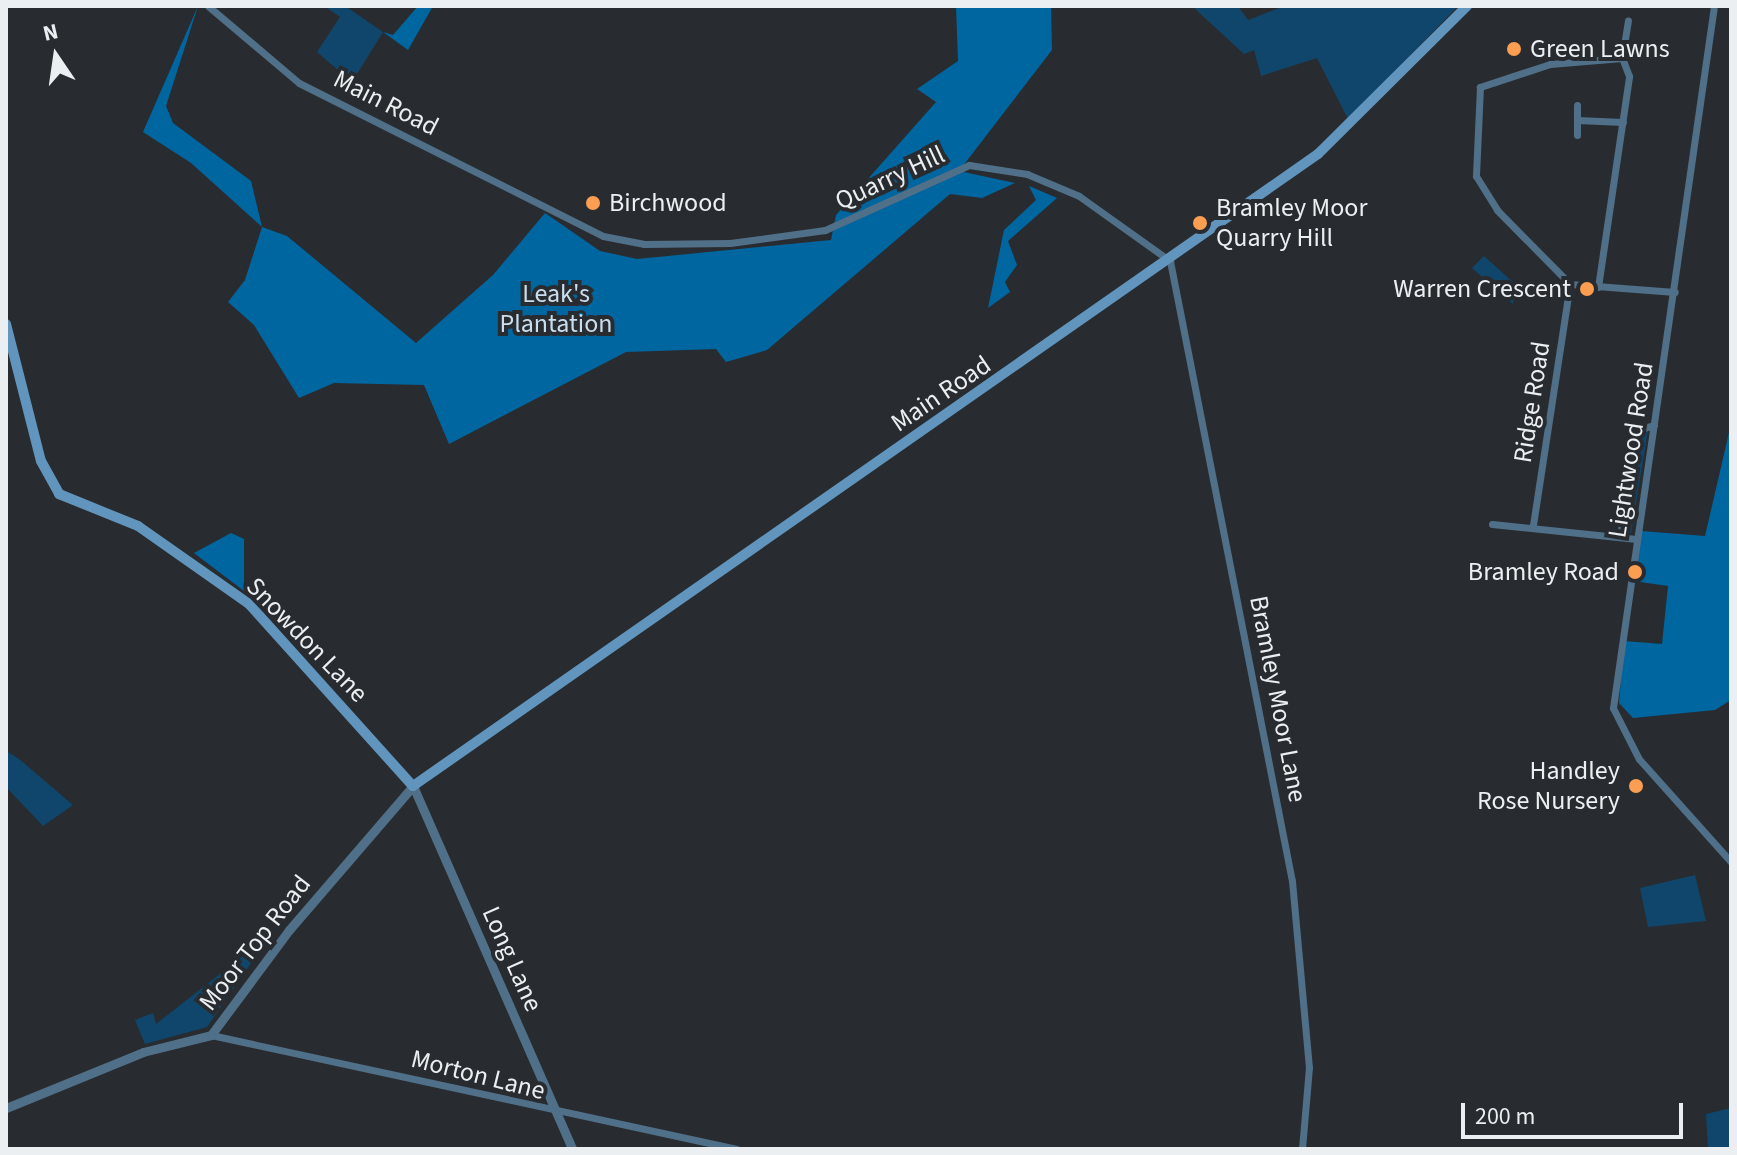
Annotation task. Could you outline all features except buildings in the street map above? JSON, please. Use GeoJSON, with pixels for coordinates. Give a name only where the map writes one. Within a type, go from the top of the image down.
{"type":"FeatureCollection","features":[{"type":"Feature","properties":{"kind":"main road","name":"Main Road"},"geometry":{"type":"LineString","coordinates":[[413,786],[1170,261],[1341,135],[1467,6]]}},
{"type":"Feature","properties":{"kind":"main road","name":"Snowdon Lane"},"geometry":{"type":"LineString","coordinates":[[6,324],[41,461],[59,494],[138,526],[249,604],[413,786]]}},
{"type":"Feature","properties":{"kind":"street","name":"Main Road"},"geometry":{"type":"LineString","coordinates":[[208,6],[299,83],[603,236]]}},
{"type":"Feature","properties":{"kind":"street","name":"Lightwood Road"},"geometry":{"type":"LineString","coordinates":[[1714,6],[1613,708],[1639,759],[1731,862]]}},
{"type":"Feature","properties":{"kind":"street"},"geometry":{"type":"LineString","coordinates":[[1598,287],[1629,76],[1622,58],[1632,33],[1628,20]]}},
{"type":"Feature","properties":{"kind":"street"},"geometry":{"type":"LineString","coordinates":[[1622,58],[1550,64],[1476,92],[1473,166],[1484,195],[1570,284],[1675,292]]}},
{"type":"Feature","properties":{"kind":"street"},"geometry":{"type":"LineString","coordinates":[[1577,105],[1577,135]]}},
{"type":"Feature","properties":{"kind":"street"},"geometry":{"type":"LineString","coordinates":[[1577,120],[1623,122]]}},
{"type":"Feature","properties":{"kind":"street","name":"Quarry Hill"},"geometry":{"type":"LineString","coordinates":[[603,236],[644,244],[717,243],[825,230],[969,165],[1027,174],[1079,196],[1170,261]]}},
{"type":"Feature","properties":{"kind":"street","name":"Bramley Moor Lane"},"geometry":{"type":"LineString","coordinates":[[1170,261],[1292,881],[1309,1067],[1302,1149]]}},
{"type":"Feature","properties":{"kind":"street","name":"Ridge Road"},"geometry":{"type":"LineString","coordinates":[[1533,525],[1570,284]]}},
{"type":"Feature","properties":{"kind":"street"},"geometry":{"type":"LineString","coordinates":[[1620,537],[1635,431],[1654,425]]}},
{"type":"Feature","properties":{"kind":"street"},"geometry":{"type":"LineString","coordinates":[[1492,524],[1533,525],[1636,539]]}},
{"type":"Feature","properties":{"kind":"street","name":"Moor Top Road"},"geometry":{"type":"LineString","coordinates":[[6,1108],[143,1052],[211,1035],[289,930],[413,786]]}},
{"type":"Feature","properties":{"kind":"street","name":"Long Lane"},"geometry":{"type":"LineString","coordinates":[[413,786],[572,1149]]}},
{"type":"Feature","properties":{"kind":"street","name":"Morton Lane"},"geometry":{"type":"LineString","coordinates":[[211,1035],[555,1114],[737,1149]]}},
{"type":"Feature","properties":{"kind":"shaded area"},"geometry":{"type":"Polygon","coordinates":[[[324,6],[345,6],[383,32],[352,82],[317,52],[340,17],[324,6]]]}},
{"type":"Feature","properties":{"kind":"shaded area"},"geometry":{"type":"Polygon","coordinates":[[[1192,6],[1238,6],[1248,20],[1284,6],[1458,6],[1348,119],[1317,58],[1261,76],[1254,50],[1244,54],[1192,6]]]}},
{"type":"Feature","properties":{"kind":"shaded area"},"geometry":{"type":"Polygon","coordinates":[[[1484,256],[1515,284],[1513,304],[1472,268],[1484,256]]]}},
{"type":"Feature","properties":{"kind":"shaded area"},"geometry":{"type":"Polygon","coordinates":[[[1648,430],[1631,533],[1627,534],[1638,433],[1648,430]]]}},
{"type":"Feature","properties":{"kind":"shaded area"},"geometry":{"type":"Polygon","coordinates":[[[6,751],[73,805],[43,826],[6,787],[6,751]]]}},
{"type":"Feature","properties":{"kind":"shaded area"},"geometry":{"type":"Polygon","coordinates":[[[1695,875],[1706,921],[1648,927],[1640,888],[1695,875]]]}},
{"type":"Feature","properties":{"kind":"shaded area"},"geometry":{"type":"Polygon","coordinates":[[[271,934],[207,1027],[145,1044],[135,1020],[153,1013],[156,1024],[271,934]]]}},
{"type":"Feature","properties":{"kind":"shaded area"},"geometry":{"type":"Polygon","coordinates":[[[1731,1108],[1731,1149],[1708,1149],[1706,1114],[1731,1108]]]}},
{"type":"Feature","properties":{"kind":"green space"},"geometry":{"type":"Polygon","coordinates":[[[198,6],[166,106],[173,123],[251,181],[262,227],[191,163],[143,132],[198,6]]]}},
{"type":"Feature","properties":{"kind":"green space"},"geometry":{"type":"Polygon","coordinates":[[[418,6],[433,6],[408,50],[383,32],[393,35],[418,6]]]}},
{"type":"Feature","properties":{"kind":"green space","name":"Leak's Plantation"},"geometry":{"type":"Polygon","coordinates":[[[956,6],[1051,6],[1052,50],[959,171],[1015,183],[982,198],[950,194],[767,350],[726,362],[716,349],[626,352],[449,444],[424,385],[334,383],[299,398],[254,325],[228,302],[245,280],[262,227],[287,236],[416,343],[493,275],[545,213],[600,251],[637,259],[831,240],[836,215],[936,102],[917,89],[958,61],[956,6]]]}},
{"type":"Feature","properties":{"kind":"green space"},"geometry":{"type":"Polygon","coordinates":[[[1029,186],[1057,198],[1008,241],[1017,265],[1005,282],[1010,292],[988,308],[1004,230],[1036,200],[1029,186]]]}},
{"type":"Feature","properties":{"kind":"green space"},"geometry":{"type":"Polygon","coordinates":[[[1731,424],[1731,700],[1715,710],[1633,718],[1619,703],[1624,641],[1662,644],[1668,586],[1633,581],[1641,531],[1705,536],[1731,424]]]}},
{"type":"Feature","properties":{"kind":"green space"},"geometry":{"type":"Polygon","coordinates":[[[231,533],[244,539],[244,591],[194,553],[231,533]]]}},
{"type":"Feature","properties":{"kind":"place","name":"Green Lawns"},"geometry":{"type":"Point","coordinates":[1514,49]}},
{"type":"Feature","properties":{"kind":"place","name":"Birchwood"},"geometry":{"type":"Point","coordinates":[593,203]}},
{"type":"Feature","properties":{"kind":"place","name":"Bramley Moor Quarry Hill"},"geometry":{"type":"Point","coordinates":[1200,223]}},
{"type":"Feature","properties":{"kind":"place","name":"Warren Crescent"},"geometry":{"type":"Point","coordinates":[1587,289]}},
{"type":"Feature","properties":{"kind":"place","name":"Bramley Road"},"geometry":{"type":"Point","coordinates":[1635,572]}},
{"type":"Feature","properties":{"kind":"place","name":"Handley Rose Nursery"},"geometry":{"type":"Point","coordinates":[1636,786]}}]}
